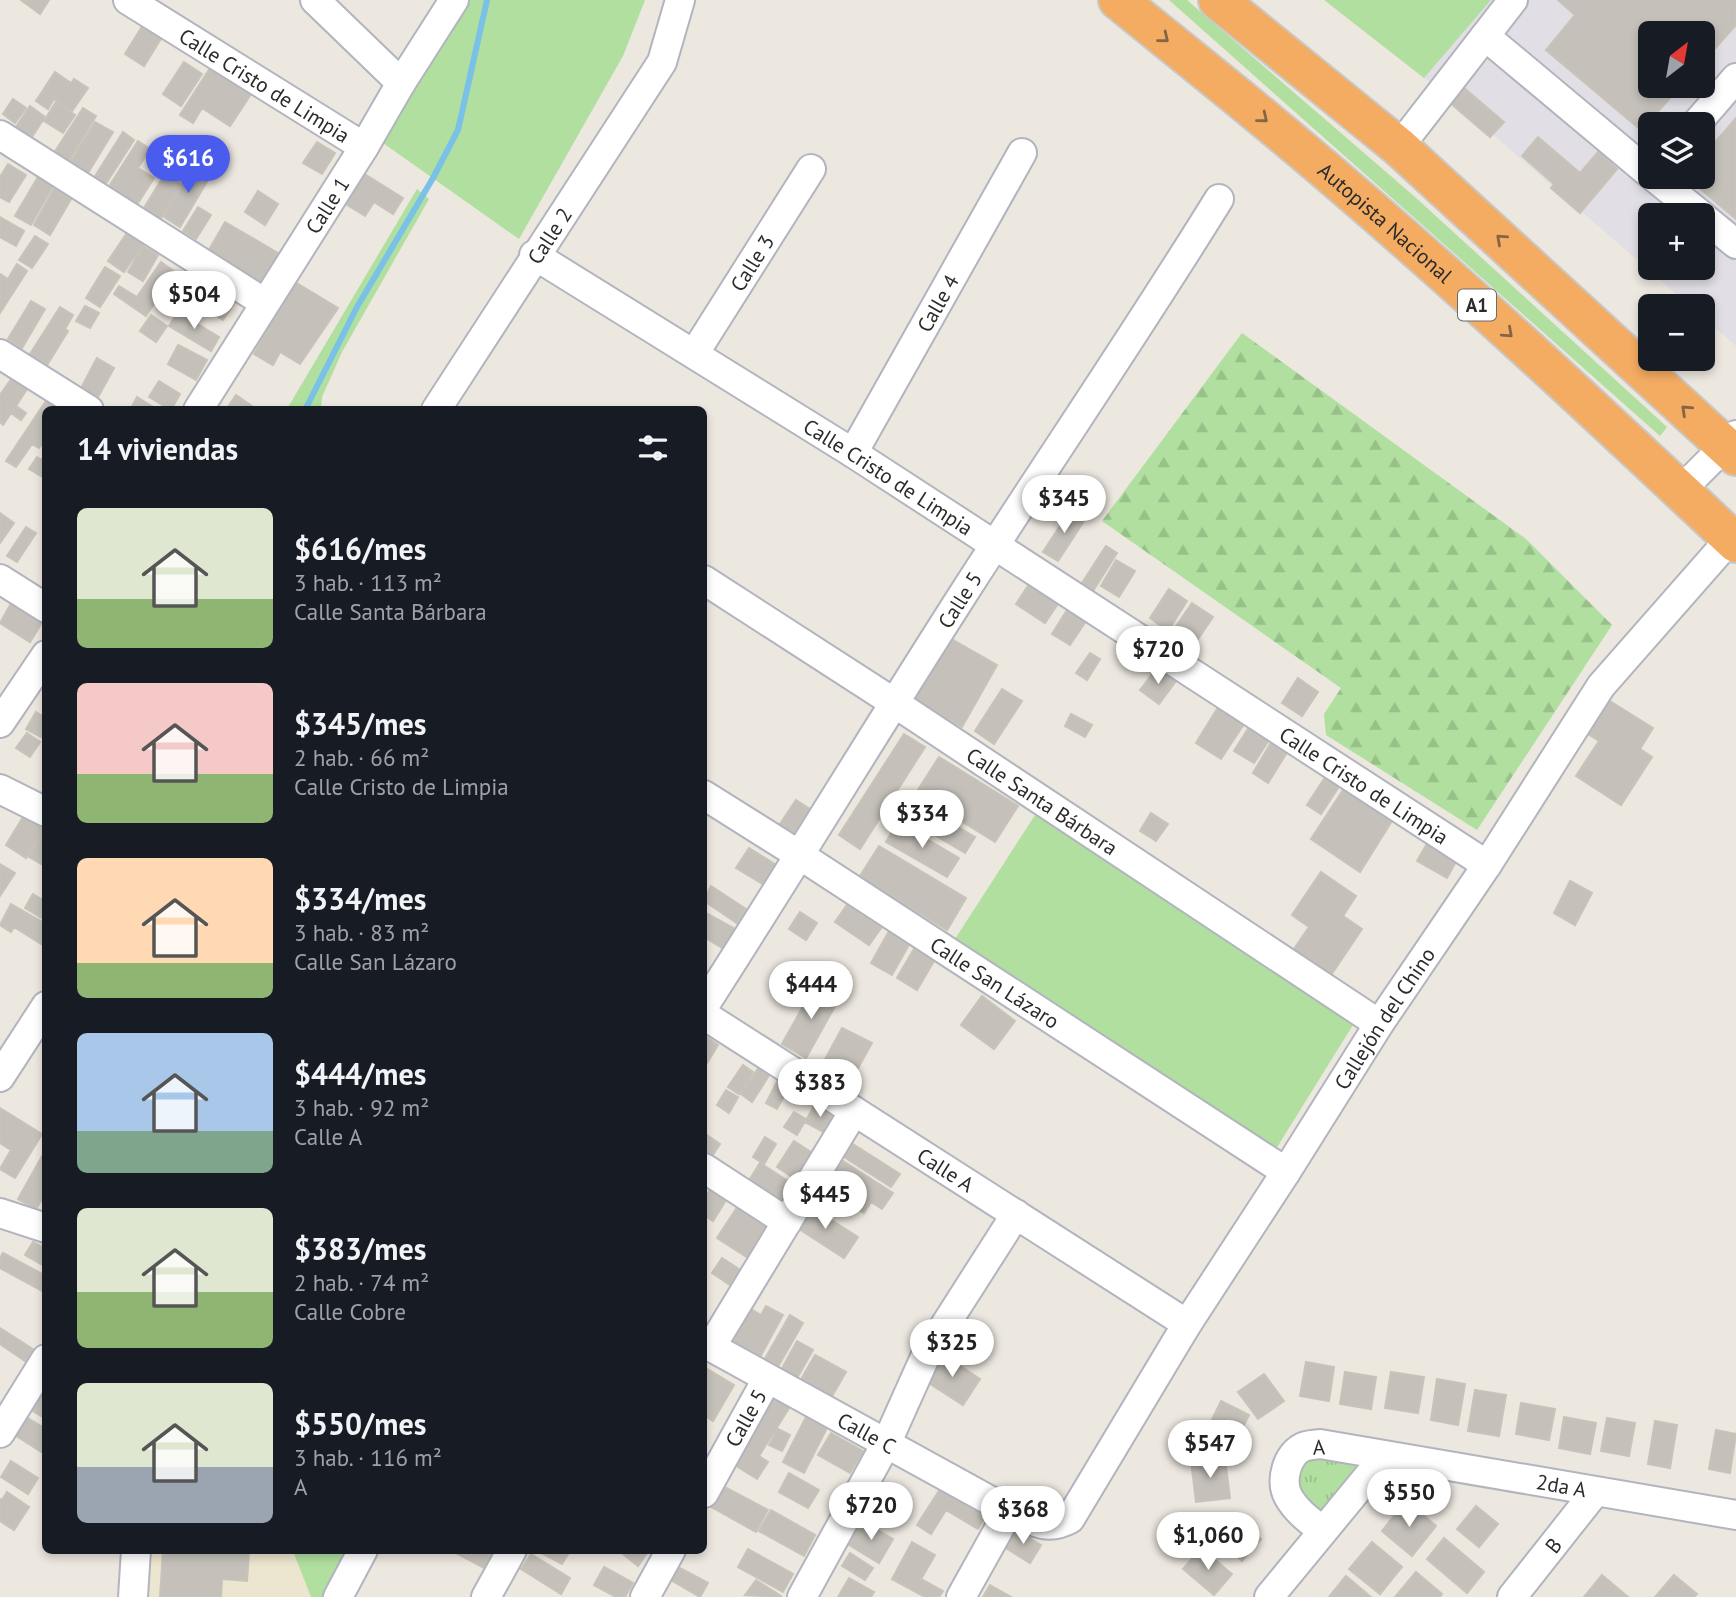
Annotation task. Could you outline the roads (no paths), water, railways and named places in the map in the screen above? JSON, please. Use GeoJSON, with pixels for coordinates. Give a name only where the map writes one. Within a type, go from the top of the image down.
{"type":"FeatureCollection","features":[{"type":"Feature","properties":{"kind":"highway","name":"Autopista Nacional"},"geometry":{"type":"LineString","coordinates":[[1118,0],[1292,142],[1440,271],[1733,540]]}},
{"type":"Feature","properties":{"kind":"highway"},"geometry":{"type":"LineString","coordinates":[[1218,0],[1399,147],[1732,446]]}},
{"type":"Feature","properties":{"kind":"street","name":"Calle Cristo de Limpia"},"geometry":{"type":"LineString","coordinates":[[128,0],[364,147]]}},
{"type":"Feature","properties":{"kind":"street"},"geometry":{"type":"LineString","coordinates":[[315,0],[401,83]]}},
{"type":"Feature","properties":{"kind":"street","name":"Calle 1"},"geometry":{"type":"LineString","coordinates":[[201,406],[454,0]]}},
{"type":"Feature","properties":{"kind":"street","name":"Calle 2"},"geometry":{"type":"LineString","coordinates":[[439,406],[534,255],[662,62],[680,0]]}},
{"type":"Feature","properties":{"kind":"street"},"geometry":{"type":"LineString","coordinates":[[1399,147],[1513,0]]}},
{"type":"Feature","properties":{"kind":"street"},"geometry":{"type":"LineString","coordinates":[[1485,36],[1638,163]]}},
{"type":"Feature","properties":{"kind":"street"},"geometry":{"type":"LineString","coordinates":[[1706,112],[1736,78]]}},
{"type":"Feature","properties":{"kind":"street"},"geometry":{"type":"LineString","coordinates":[[0,135],[265,303]]}},
{"type":"Feature","properties":{"kind":"street","name":"Calle 4"},"geometry":{"type":"LineString","coordinates":[[853,453],[1022,153]]}},
{"type":"Feature","properties":{"kind":"street","name":"Calle 3"},"geometry":{"type":"LineString","coordinates":[[694,354],[811,169]]}},
{"type":"Feature","properties":{"kind":"street"},"geometry":{"type":"LineString","coordinates":[[1669,189],[1686,203]]}},
{"type":"Feature","properties":{"kind":"street","name":"Calle 5"},"geometry":{"type":"LineString","coordinates":[[707,1001],[800,856],[893,702],[1102,385],[1219,199]]}},
{"type":"Feature","properties":{"kind":"street"},"geometry":{"type":"LineString","coordinates":[[1715,227],[1736,244]]}},
{"type":"Feature","properties":{"kind":"street","name":"Calle Cristo de Limpia"},"geometry":{"type":"LineString","coordinates":[[534,255],[853,453],[1487,864]]}},
{"type":"Feature","properties":{"kind":"street"},"geometry":{"type":"LineString","coordinates":[[0,354],[83,406]]}},
{"type":"Feature","properties":{"kind":"street"},"geometry":{"type":"LineString","coordinates":[[1681,490],[1732,446]]}},
{"type":"Feature","properties":{"kind":"street","name":"Callejón del Chino"},"geometry":{"type":"LineString","coordinates":[[1070,1519],[1186,1324],[1601,686],[1733,540]]}},
{"type":"Feature","properties":{"kind":"street"},"geometry":{"type":"LineString","coordinates":[[0,579],[42,605]]}},
{"type":"Feature","properties":{"kind":"street","name":"Calle Santa Bárbara"},"geometry":{"type":"LineString","coordinates":[[707,582],[1379,1024]]}},
{"type":"Feature","properties":{"kind":"street"},"geometry":{"type":"LineString","coordinates":[[0,723],[42,660]]}},
{"type":"Feature","properties":{"kind":"street"},"geometry":{"type":"LineString","coordinates":[[0,789],[42,810]]}},
{"type":"Feature","properties":{"kind":"street","name":"Calle San Lázaro"},"geometry":{"type":"LineString","coordinates":[[707,797],[1286,1172]]}},
{"type":"Feature","properties":{"kind":"street"},"geometry":{"type":"LineString","coordinates":[[1,1072],[42,1012]]}},
{"type":"Feature","properties":{"kind":"street","name":"Calle A"},"geometry":{"type":"LineString","coordinates":[[707,1017],[1186,1324]]}},
{"type":"Feature","properties":{"kind":"street"},"geometry":{"type":"LineString","coordinates":[[707,1345],[787,1222],[854,1111]]}},
{"type":"Feature","properties":{"kind":"street"},"geometry":{"type":"LineString","coordinates":[[707,1170],[787,1222]]}},
{"type":"Feature","properties":{"kind":"street"},"geometry":{"type":"LineString","coordinates":[[0,1213],[42,1227]]}},
{"type":"Feature","properties":{"kind":"street"},"geometry":{"type":"LineString","coordinates":[[802,1597],[887,1442],[926,1356],[1016,1214]]}},
{"type":"Feature","properties":{"kind":"street","name":"Calle C"},"geometry":{"type":"LineString","coordinates":[[707,1345],[1009,1511],[1046,1526],[1059,1525],[1070,1519]]}},
{"type":"Feature","properties":{"kind":"street"},"geometry":{"type":"LineString","coordinates":[[0,1433],[42,1365]]}},
{"type":"Feature","properties":{"kind":"street","name":"Calle 5"},"geometry":{"type":"LineString","coordinates":[[707,1488],[767,1379]]}},
{"type":"Feature","properties":{"kind":"street","name":"A"},"geometry":{"type":"LineString","coordinates":[[1323,1531],[1304,1517],[1287,1493],[1285,1477],[1294,1453],[1304,1446],[1320,1444],[1385,1456]]}},
{"type":"Feature","properties":{"kind":"street"},"geometry":{"type":"LineString","coordinates":[[1269,1597],[1385,1456]]}},
{"type":"Feature","properties":{"kind":"street","name":"2da A"},"geometry":{"type":"LineString","coordinates":[[1385,1456],[1736,1515]]}},
{"type":"Feature","properties":{"kind":"street","name":"B"},"geometry":{"type":"LineString","coordinates":[[1512,1597],[1595,1492]]}},
{"type":"Feature","properties":{"kind":"street"},"geometry":{"type":"LineString","coordinates":[[961,1597],[1009,1511]]}},
{"type":"Feature","properties":{"kind":"street"},"geometry":{"type":"LineString","coordinates":[[133,1597],[136,1554]]}},
{"type":"Feature","properties":{"kind":"street"},"geometry":{"type":"LineString","coordinates":[[338,1597],[361,1554]]}},
{"type":"Feature","properties":{"kind":"street"},"geometry":{"type":"LineString","coordinates":[[486,1597],[510,1554]]}},
{"type":"Feature","properties":{"kind":"street"},"geometry":{"type":"LineString","coordinates":[[645,1597],[669,1554]]}},
{"type":"Feature","properties":{"kind":"waterway"},"geometry":{"type":"LineString","coordinates":[[307,406],[357,307],[458,130],[487,0]]}}]}
